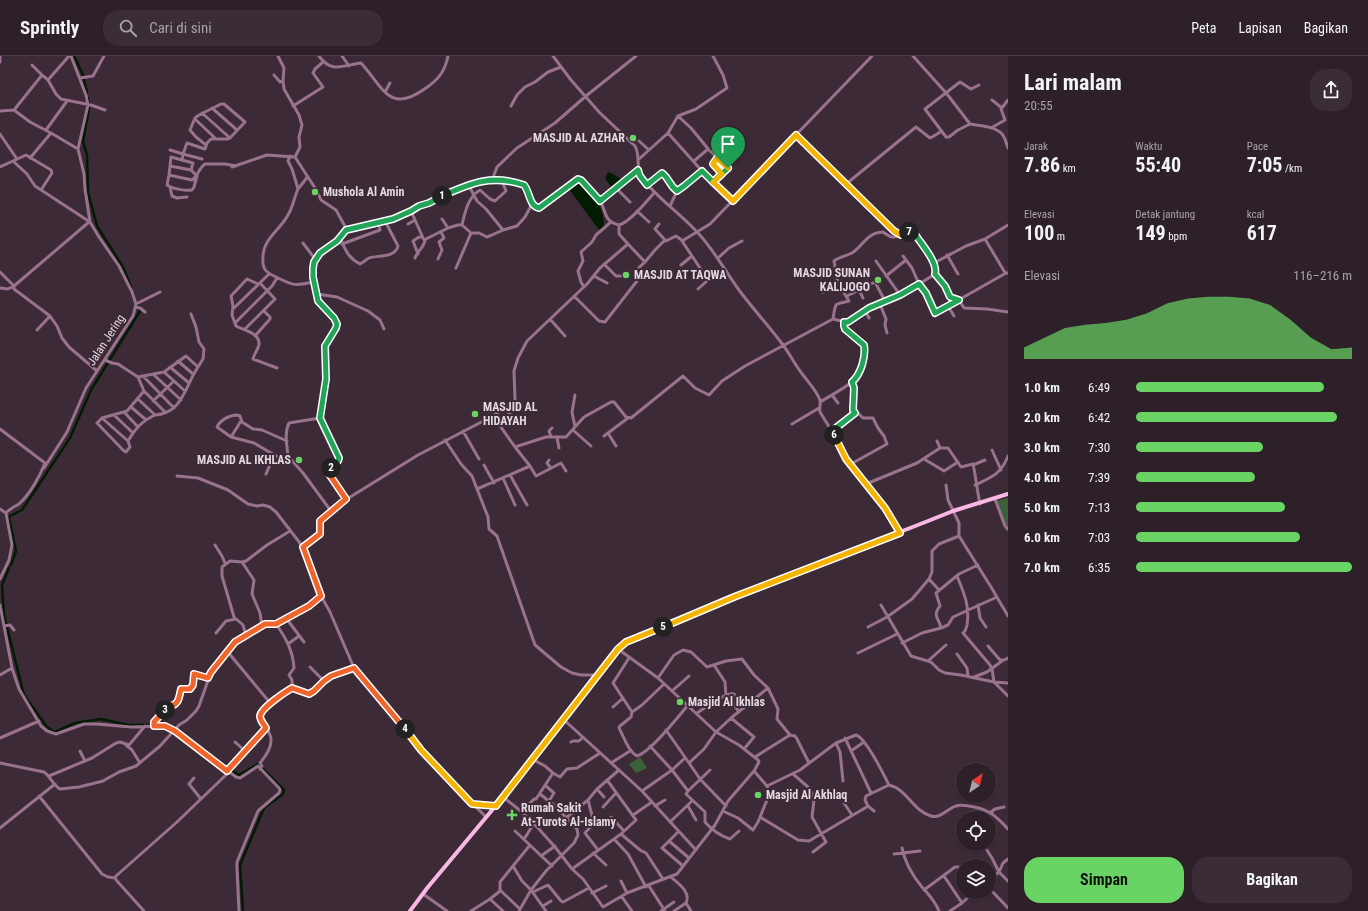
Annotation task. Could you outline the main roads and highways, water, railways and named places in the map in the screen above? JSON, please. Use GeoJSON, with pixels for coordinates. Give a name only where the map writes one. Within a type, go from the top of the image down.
{"type":"FeatureCollection","features":[{"type":"Feature","properties":{"kind":"main road"},"geometry":{"type":"LineString","coordinates":[[410,911],[496,806],[618,649],[626,642],[953,511],[980,504],[1008,494]]}},
{"type":"Feature","properties":{"kind":"waterway"},"geometry":{"type":"LineString","coordinates":[[74,56],[83,75],[87,93]]}},
{"type":"Feature","properties":{"kind":"waterway"},"geometry":{"type":"LineString","coordinates":[[88,98],[89,108],[83,142],[87,155],[88,192],[97,226],[123,267],[131,287]]}},
{"type":"Feature","properties":{"kind":"waterway"},"geometry":{"type":"LineString","coordinates":[[11,565],[16,551],[9,518],[22,510],[70,438],[91,390],[140,311],[137,303]]}},
{"type":"Feature","properties":{"kind":"waterway"},"geometry":{"type":"LineString","coordinates":[[9,568],[2,585],[4,615],[24,695],[47,727],[55,732],[75,723],[101,719],[129,725],[167,725],[178,731],[209,755]]}},
{"type":"Feature","properties":{"kind":"waterway"},"geometry":{"type":"LineString","coordinates":[[213,758],[239,775],[258,764],[284,790],[283,794],[264,808],[240,865],[243,911]]}},
{"type":"Feature","properties":{"kind":"place","name":"MASJID AL AZHAR"},"geometry":{"type":"Point","coordinates":[633,138]}},
{"type":"Feature","properties":{"kind":"place","name":"Mushola Al Amin"},"geometry":{"type":"Point","coordinates":[315,192]}},
{"type":"Feature","properties":{"kind":"place","name":"MASJID AT TAQWA"},"geometry":{"type":"Point","coordinates":[626,275]}},
{"type":"Feature","properties":{"kind":"place","name":"MASJID SUNAN KALIJOGO"},"geometry":{"type":"Point","coordinates":[878,280]}},
{"type":"Feature","properties":{"kind":"place","name":"MASJID AL HIDAYAH"},"geometry":{"type":"Point","coordinates":[475,414]}},
{"type":"Feature","properties":{"kind":"place","name":"MASJID AL IKHLAS"},"geometry":{"type":"Point","coordinates":[299,460]}},
{"type":"Feature","properties":{"kind":"place","name":"Masjid Al Ikhlas"},"geometry":{"type":"Point","coordinates":[680,702]}},
{"type":"Feature","properties":{"kind":"place","name":"Masjid Al Akhlaq"},"geometry":{"type":"Point","coordinates":[758,795]}},
{"type":"Feature","properties":{"kind":"place","name":"Rumah Sakit At-Turots Al-Islamy"},"geometry":{"type":"Point","coordinates":[512,815]}}]}
